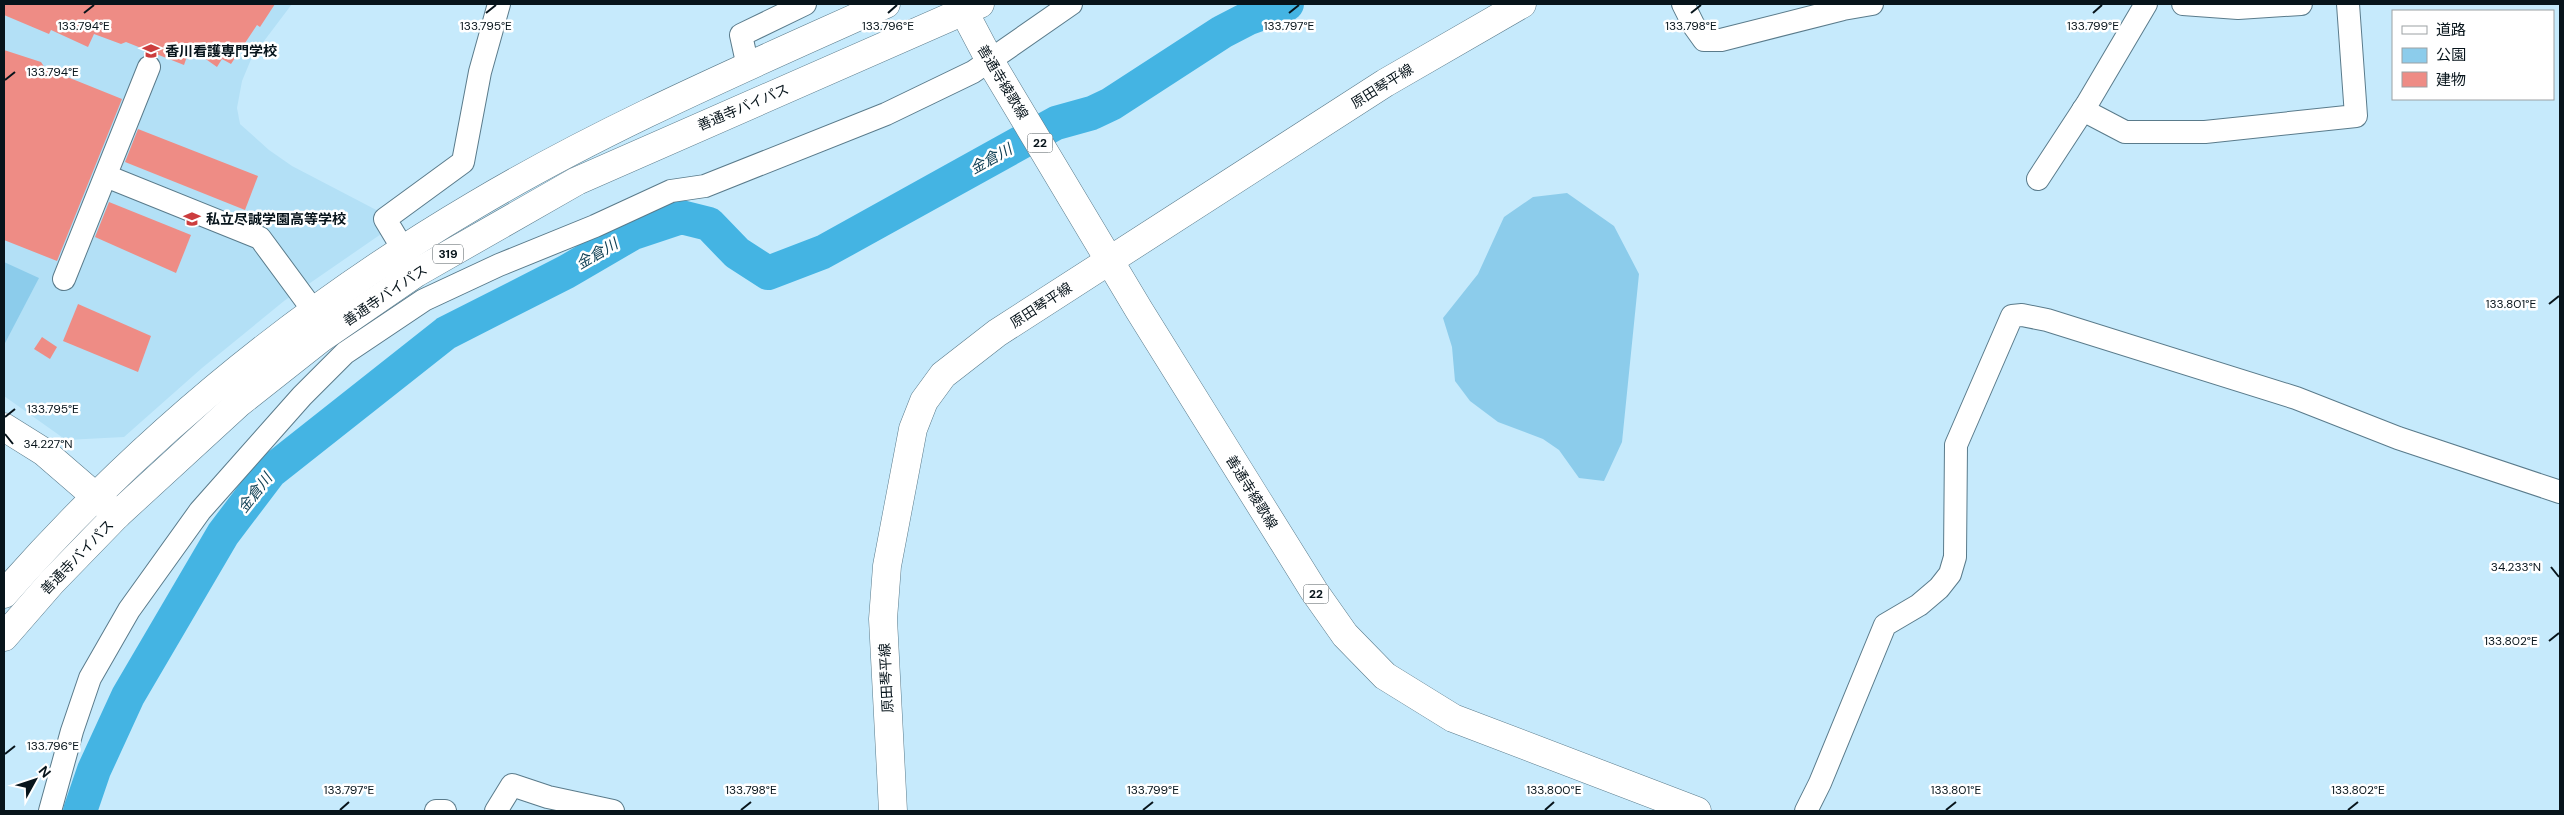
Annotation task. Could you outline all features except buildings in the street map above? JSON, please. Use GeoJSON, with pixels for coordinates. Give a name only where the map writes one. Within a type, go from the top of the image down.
{"type":"FeatureCollection","features":[{"type":"Feature","properties":{"kind":"main road","name":"善通寺バイパス"},"geometry":{"type":"LineString","coordinates":[[4,594],[96,495],[236,368],[313,310],[402,249],[476,203],[565,154],[886,4]]}},
{"type":"Feature","properties":{"kind":"main road","name":"原田琴平線"},"geometry":{"type":"LineString","coordinates":[[893,811],[883,619],[887,566],[913,429],[924,401],[943,375],[961,358],[997,333],[1385,83],[1522,4]]}},
{"type":"Feature","properties":{"kind":"main road","name":"善通寺バイパス"},"geometry":{"type":"LineString","coordinates":[[4,637],[51,583],[117,515],[239,403],[320,339],[416,272],[593,174],[968,6]]}},
{"type":"Feature","properties":{"kind":"main road","name":"善通寺綾歌線"},"geometry":{"type":"LineString","coordinates":[[968,6],[994,68],[1082,211],[1139,310],[1314,591],[1345,635],[1385,676],[1453,718],[1697,811]]}},
{"type":"Feature","properties":{"kind":"main road"},"geometry":{"type":"LineString","coordinates":[[4,427],[44,452],[117,515]]}},
{"type":"Feature","properties":{"kind":"street"},"geometry":{"type":"LineString","coordinates":[[402,249],[385,219],[463,162],[480,72],[499,4]]}},
{"type":"Feature","properties":{"kind":"street"},"geometry":{"type":"LineString","coordinates":[[748,67],[741,35],[805,4]]}},
{"type":"Feature","properties":{"kind":"street"},"geometry":{"type":"LineString","coordinates":[[50,811],[72,731],[90,678],[129,610],[200,511],[302,396],[345,353],[424,300],[499,265],[595,226],[670,191],[705,186],[825,140],[994,68],[1070,4]]}},
{"type":"Feature","properties":{"kind":"street"},"geometry":{"type":"LineString","coordinates":[[1682,4],[1704,40],[1721,40],[1843,9],[1872,4]]}},
{"type":"Feature","properties":{"kind":"street"},"geometry":{"type":"LineString","coordinates":[[2038,179],[2083,110],[2146,4]]}},
{"type":"Feature","properties":{"kind":"street"},"geometry":{"type":"LineString","coordinates":[[2183,4],[2238,8],[2301,4]]}},
{"type":"Feature","properties":{"kind":"street"},"geometry":{"type":"LineString","coordinates":[[2083,110],[2125,132],[2205,132],[2356,116],[2348,4]]}},
{"type":"Feature","properties":{"kind":"street"},"geometry":{"type":"LineString","coordinates":[[64,280],[149,67]]}},
{"type":"Feature","properties":{"kind":"street"},"geometry":{"type":"LineString","coordinates":[[106,176],[260,238],[313,310]]}},
{"type":"Feature","properties":{"kind":"street"},"geometry":{"type":"LineString","coordinates":[[1806,811],[1820,783],[1885,626],[1919,605],[1939,588],[1950,574],[1955,557],[1956,445],[2012,316],[2022,315],[2047,320],[2287,395],[2398,438],[2560,492]]}},
{"type":"Feature","properties":{"kind":"street"},"geometry":{"type":"LineString","coordinates":[[496,811],[512,785],[548,797],[613,811]]}},
{"type":"Feature","properties":{"kind":"street"},"geometry":{"type":"LineString","coordinates":[[436,811],[445,811]]}},
{"type":"Feature","properties":{"kind":"shaded area","name":"私立尽誠学園高等学校"},"geometry":{"type":"Polygon","coordinates":[[[4,4],[292,4],[252,57],[242,81],[237,108],[240,124],[269,150],[292,166],[384,214],[384,232],[284,301],[202,368],[124,437],[66,440],[4,396],[4,4]]]}},
{"type":"Feature","properties":{"kind":"green space"},"geometry":{"type":"Polygon","coordinates":[[[1567,193],[1614,226],[1639,274],[1622,442],[1604,481],[1579,478],[1559,450],[1543,439],[1498,422],[1470,401],[1455,381],[1452,347],[1443,318],[1478,274],[1504,217],[1533,197],[1567,193]]]}},
{"type":"Feature","properties":{"kind":"green space"},"geometry":{"type":"Polygon","coordinates":[[[4,262],[39,278],[4,345],[4,262]]]}},
{"type":"Feature","properties":{"kind":"waterway","name":"金倉川"},"geometry":{"type":"LineString","coordinates":[[80,811],[94,770],[128,696],[223,534],[270,472],[446,333],[566,272],[633,233],[681,217],[709,224],[737,253],[768,273],[823,252],[1056,123],[1092,113],[1111,104],[1222,32],[1249,18],[1287,4]]}},
{"type":"Feature","properties":{"kind":"place","name":"香川看護専門学校"},"geometry":{"type":"Point","coordinates":[151,51]}},
{"type":"Feature","properties":{"kind":"place","name":"私立尽誠学園高等学校"},"geometry":{"type":"Point","coordinates":[192,219]}}]}
